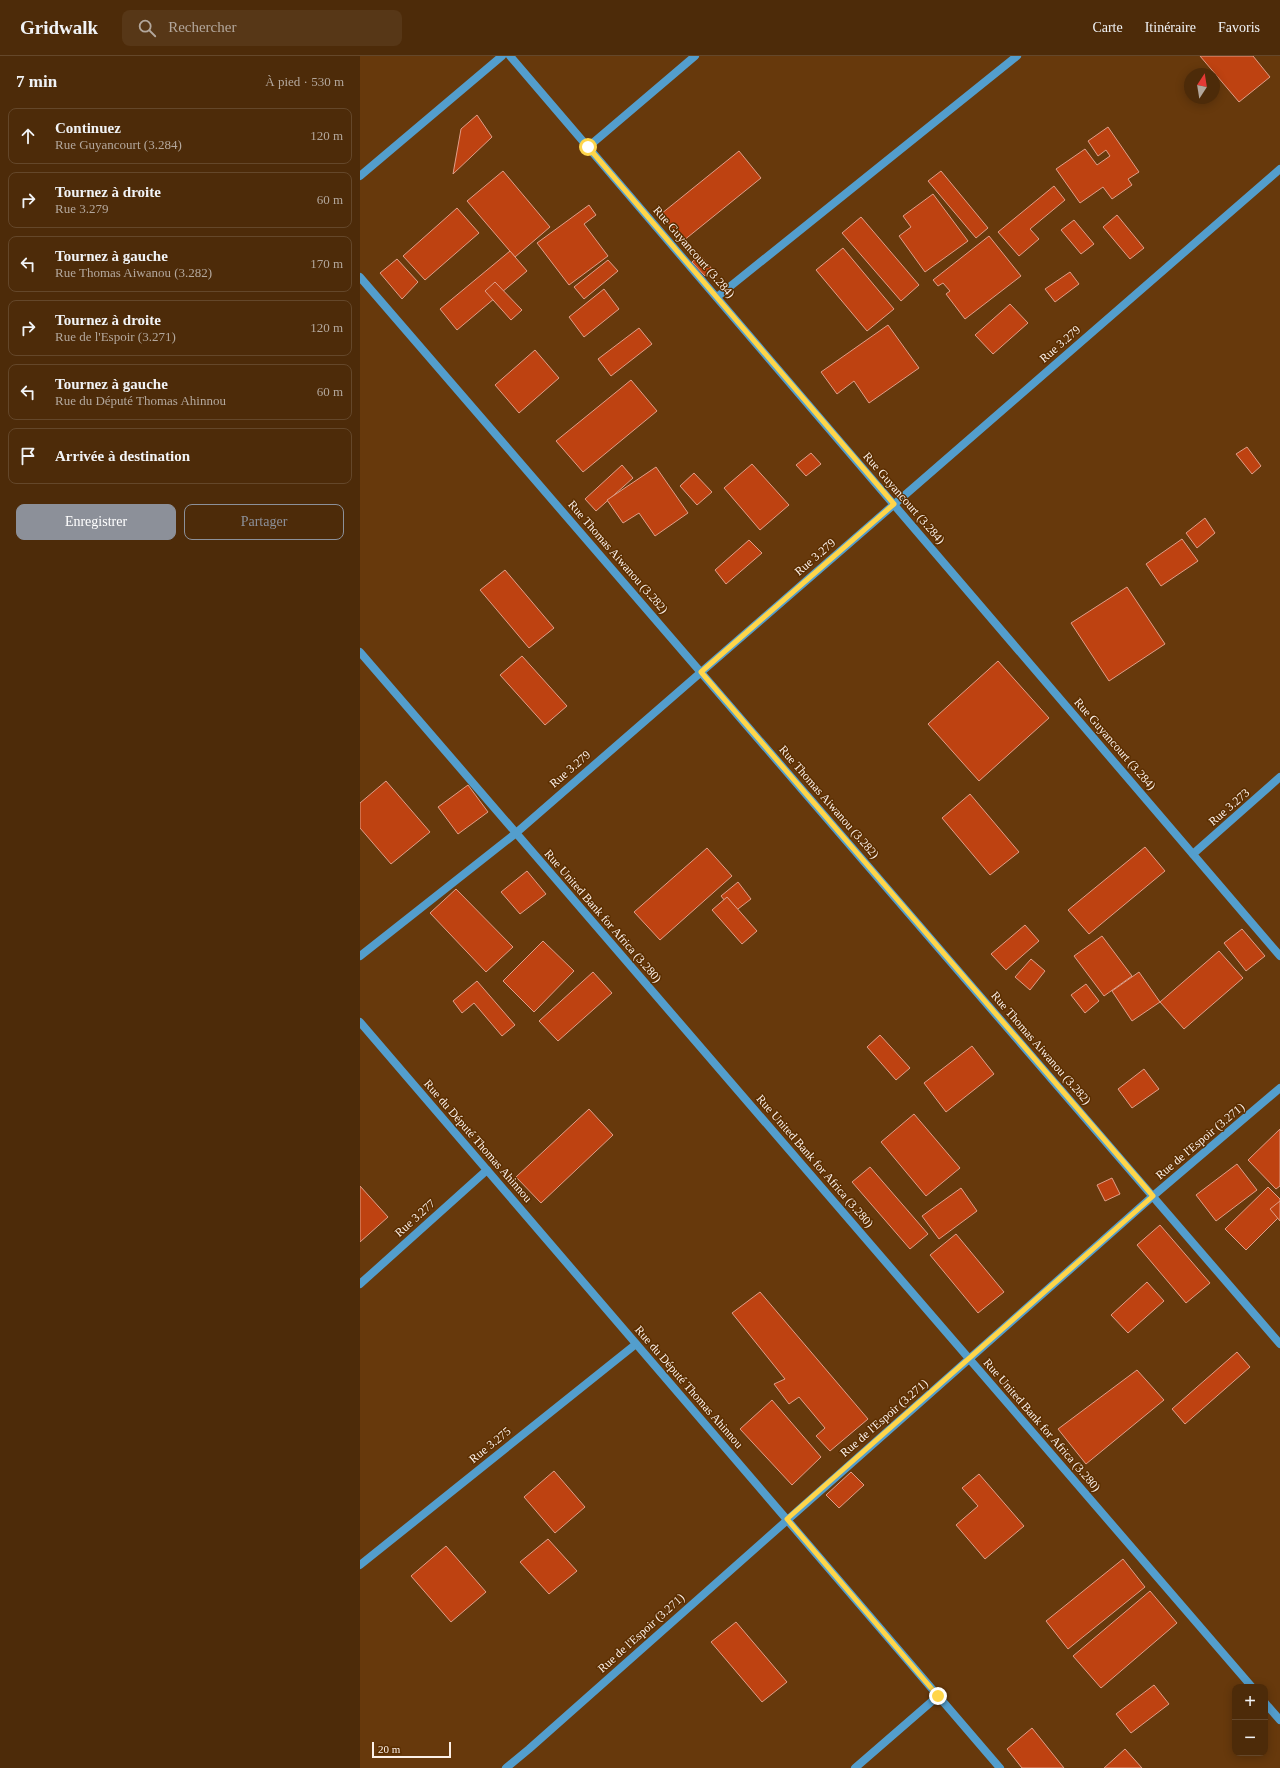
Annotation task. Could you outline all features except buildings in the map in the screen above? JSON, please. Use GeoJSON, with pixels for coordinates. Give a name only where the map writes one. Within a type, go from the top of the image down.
{"type":"FeatureCollection","features":[{"type":"Feature","properties":{"kind":"street"},"geometry":{"type":"LineString","coordinates":[[360,176],[502,56]]}},
{"type":"Feature","properties":{"kind":"street","name":"Rue Guyancourt (3.284)"},"geometry":{"type":"LineString","coordinates":[[510,56],[1280,956]]}},
{"type":"Feature","properties":{"kind":"street"},"geometry":{"type":"LineString","coordinates":[[588,147],[695,56]]}},
{"type":"Feature","properties":{"kind":"street"},"geometry":{"type":"LineString","coordinates":[[717,297],[1017,56]]}},
{"type":"Feature","properties":{"kind":"street","name":"Rue 3.279"},"geometry":{"type":"LineString","coordinates":[[360,956],[516,833],[1280,169]]}},
{"type":"Feature","properties":{"kind":"street","name":"Rue Thomas Aiwanou (3.282)"},"geometry":{"type":"LineString","coordinates":[[360,277],[1280,1344]]}},
{"type":"Feature","properties":{"kind":"street","name":"Rue United Bank for Africa (3.280)"},"geometry":{"type":"LineString","coordinates":[[360,652],[1249,1684]]}},
{"type":"Feature","properties":{"kind":"street","name":"Rue 3.273"},"geometry":{"type":"LineString","coordinates":[[1193,854],[1280,777]]}},
{"type":"Feature","properties":{"kind":"street","name":"Rue du Député Thomas Ahinnou"},"geometry":{"type":"LineString","coordinates":[[360,1022],[1000,1768]]}},
{"type":"Feature","properties":{"kind":"street","name":"Rue de l'Espoir (3.271)"},"geometry":{"type":"LineString","coordinates":[[506,1768],[787,1519],[970,1360],[1153,1196],[1280,1088]]}},
{"type":"Feature","properties":{"kind":"street","name":"Rue 3.277"},"geometry":{"type":"LineString","coordinates":[[360,1284],[487,1170]]}},
{"type":"Feature","properties":{"kind":"street","name":"Rue 3.275"},"geometry":{"type":"LineString","coordinates":[[360,1565],[636,1344]]}},
{"type":"Feature","properties":{"kind":"street"},"geometry":{"type":"LineString","coordinates":[[855,1768],[938,1696]]}},
{"type":"Feature","properties":{"kind":"street"},"geometry":{"type":"LineString","coordinates":[[1268,1706],[1280,1720]]}},
{"type":"Feature","properties":{"kind":"route"},"geometry":{"type":"LineString","coordinates":[[588,147],[894,504],[701,672],[1153,1196],[970,1360],[787,1519],[938,1696]]}}]}
